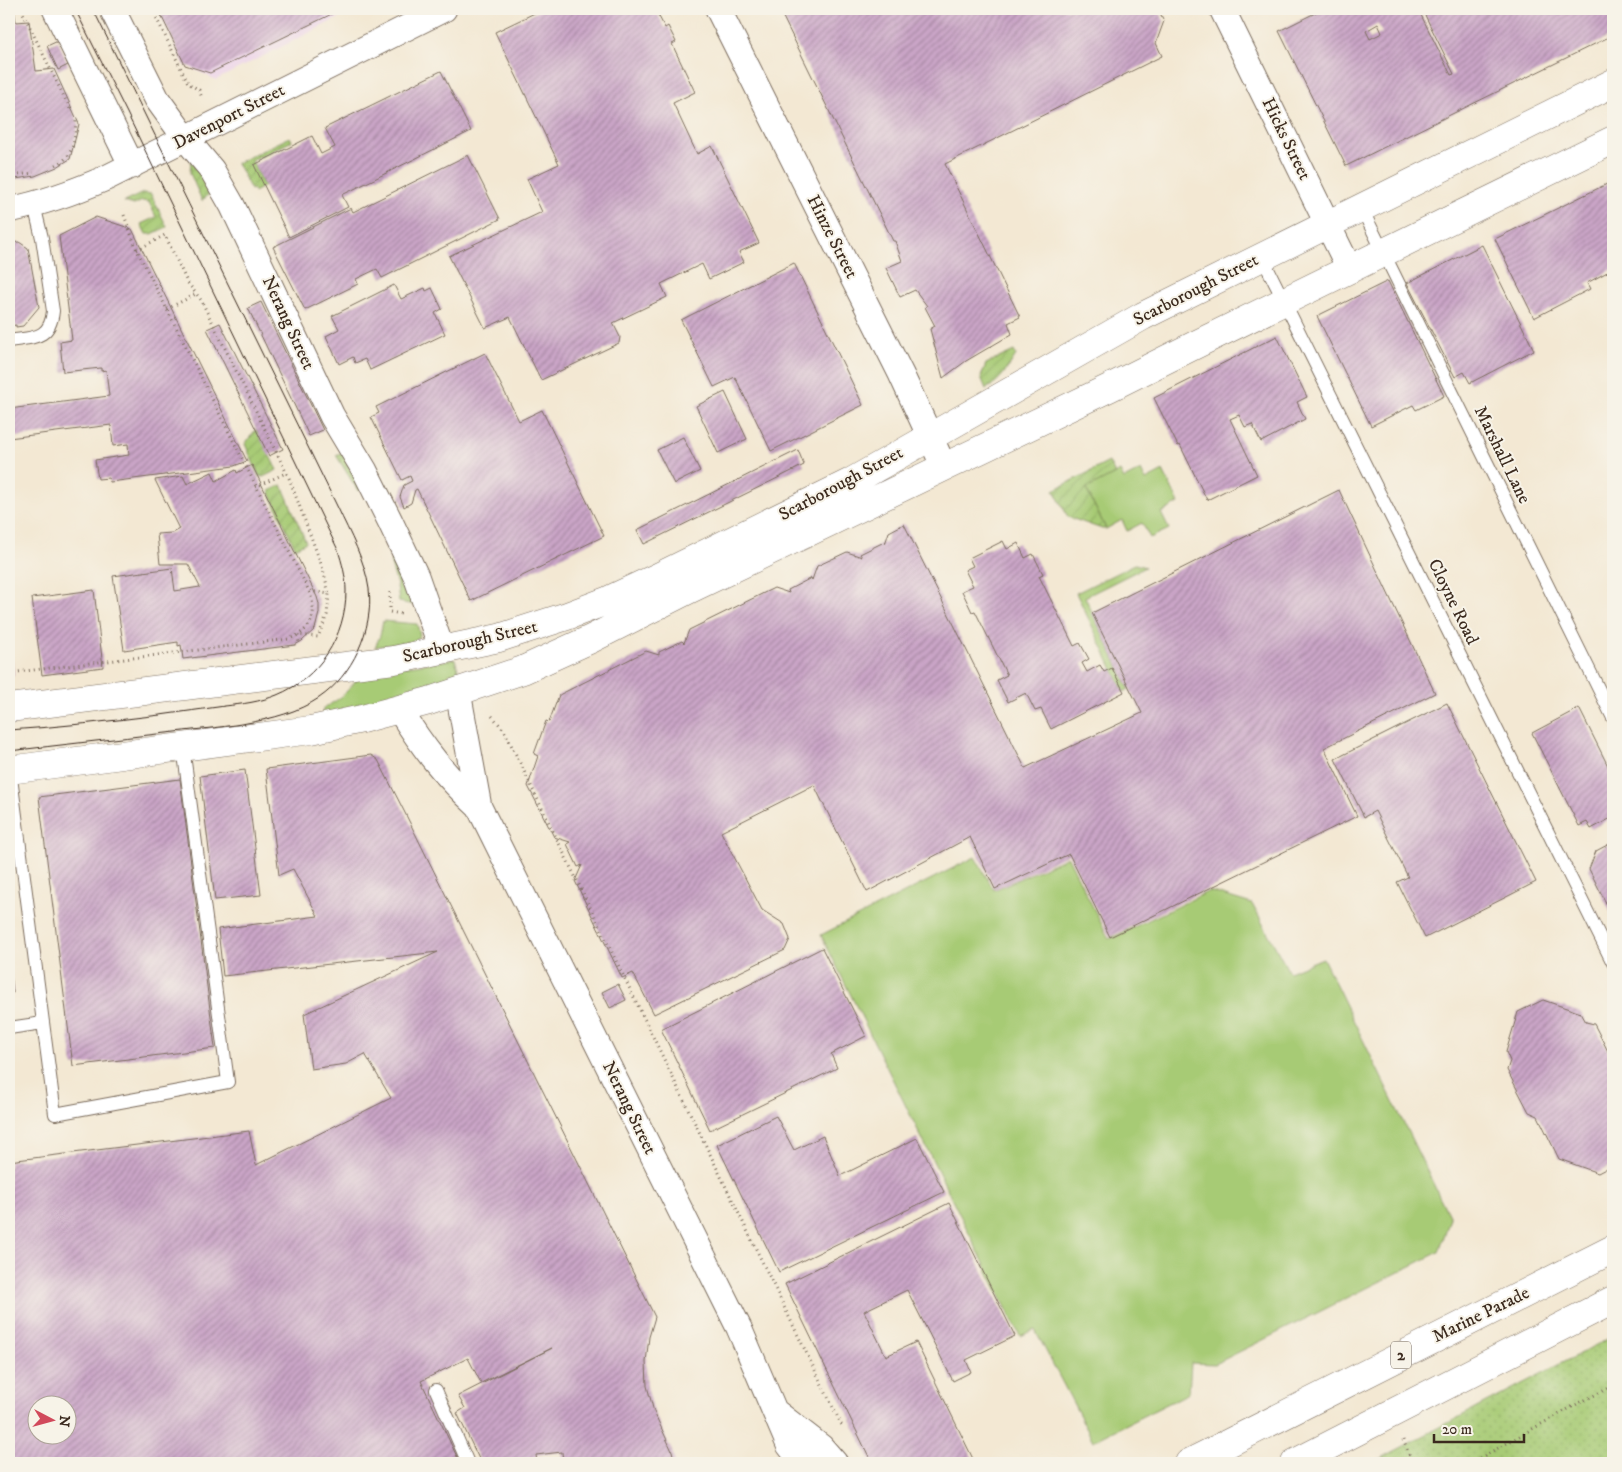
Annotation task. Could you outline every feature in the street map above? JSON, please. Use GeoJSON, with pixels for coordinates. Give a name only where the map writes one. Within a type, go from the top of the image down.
{"type":"FeatureCollection","features":[{"type":"Feature","properties":{"kind":"main road","name":"Scarborough Street"},"geometry":{"type":"LineString","coordinates":[[9,708],[394,660],[499,638],[534,628],[609,600],[851,482],[1143,316],[1613,83]]}},
{"type":"Feature","properties":{"kind":"main road","name":"Scarborough Street"},"geometry":{"type":"LineString","coordinates":[[9,770],[311,730],[399,709],[468,689],[523,670],[591,639],[688,590],[1109,388],[1613,140]]}},
{"type":"Feature","properties":{"kind":"main road","name":"Marine Parade"},"geometry":{"type":"LineString","coordinates":[[1189,1463],[1613,1250]]}},
{"type":"Feature","properties":{"kind":"main road"},"geometry":{"type":"LineString","coordinates":[[1295,1463],[1613,1300]]}},
{"type":"Feature","properties":{"kind":"street"},"geometry":{"type":"LineString","coordinates":[[55,9],[132,166]]}},
{"type":"Feature","properties":{"kind":"street","name":"Nerang Street"},"geometry":{"type":"LineString","coordinates":[[112,9],[157,99],[186,139],[212,170],[232,205],[332,416],[365,471],[416,576],[442,650]]}},
{"type":"Feature","properties":{"kind":"street","name":"Davenport Street"},"geometry":{"type":"LineString","coordinates":[[9,210],[34,205],[78,190],[132,166],[444,9]]}},
{"type":"Feature","properties":{"kind":"street","name":"Hinze Street"},"geometry":{"type":"LineString","coordinates":[[718,9],[944,466]]}},
{"type":"Feature","properties":{"kind":"street","name":"Hicks Street"},"geometry":{"type":"LineString","coordinates":[[1222,9],[1350,270]]}},
{"type":"Feature","properties":{"kind":"street","name":"Nerang Street"},"geometry":{"type":"LineString","coordinates":[[468,689],[479,807]]}},
{"type":"Feature","properties":{"kind":"street","name":"Nerang Street"},"geometry":{"type":"LineString","coordinates":[[399,709],[430,756],[455,785],[479,807],[734,1319],[789,1445],[803,1463]]}},
{"type":"Feature","properties":{"kind":"street","name":"Nerang Street"},"geometry":{"type":"LineString","coordinates":[[775,1411],[821,1446],[835,1463]]}},
{"type":"Feature","properties":{"kind":"lane"},"geometry":{"type":"LineString","coordinates":[[9,340],[40,335],[46,332],[52,320],[53,312],[42,238],[34,205]]}},
{"type":"Feature","properties":{"kind":"lane","name":"Marshall Lane"},"geometry":{"type":"LineString","coordinates":[[1360,207],[1613,718]]}},
{"type":"Feature","properties":{"kind":"lane","name":"Cloyne Road"},"geometry":{"type":"LineString","coordinates":[[1262,257],[1613,963]]}},
{"type":"Feature","properties":{"kind":"lane"},"geometry":{"type":"LineString","coordinates":[[9,770],[55,1114],[228,1082],[183,747]]}},
{"type":"Feature","properties":{"kind":"lane"},"geometry":{"type":"LineString","coordinates":[[9,1028],[44,1023]]}},
{"type":"Feature","properties":{"kind":"lane"},"geometry":{"type":"LineString","coordinates":[[436,1390],[468,1463]]}},
{"type":"Feature","properties":{"kind":"path"},"geometry":{"type":"LineString","coordinates":[[21,9],[80,128]]}},
{"type":"Feature","properties":{"kind":"path"},"geometry":{"type":"LineString","coordinates":[[152,9],[188,83],[199,90],[204,102]]}},
{"type":"Feature","properties":{"kind":"path"},"geometry":{"type":"LineString","coordinates":[[51,167],[68,157],[75,139],[76,121]]}},
{"type":"Feature","properties":{"kind":"path"},"geometry":{"type":"LineString","coordinates":[[9,176],[36,173]]}},
{"type":"Feature","properties":{"kind":"path"},"geometry":{"type":"LineString","coordinates":[[9,673],[289,639],[306,629],[311,622],[313,613],[312,599],[137,250],[124,215]]}},
{"type":"Feature","properties":{"kind":"path"},"geometry":{"type":"LineString","coordinates":[[137,250],[165,235],[187,282],[214,326],[286,473],[323,569],[329,594],[327,615],[318,637],[298,635]]}},
{"type":"Feature","properties":{"kind":"path"},"geometry":{"type":"LineString","coordinates":[[167,309],[196,294]]}},
{"type":"Feature","properties":{"kind":"path"},"geometry":{"type":"LineString","coordinates":[[255,487],[286,473]]}},
{"type":"Feature","properties":{"kind":"path"},"geometry":{"type":"LineString","coordinates":[[308,591],[329,594]]}},
{"type":"Feature","properties":{"kind":"path"},"geometry":{"type":"LineString","coordinates":[[298,635],[300,651]]}},
{"type":"Feature","properties":{"kind":"path"},"geometry":{"type":"LineString","coordinates":[[468,689],[504,730],[847,1436]]}},
{"type":"Feature","properties":{"kind":"path"},"geometry":{"type":"LineString","coordinates":[[1471,1463],[1613,1386]]}},
{"type":"Feature","properties":{"kind":"path"},"geometry":{"type":"LineString","coordinates":[[1400,1435],[1412,1463]]}},
{"type":"Feature","properties":{"kind":"shaded area"},"geometry":{"type":"Polygon","coordinates":[[[158,9],[356,9],[216,80],[186,65],[158,9]]]}},
{"type":"Feature","properties":{"kind":"green space"},"geometry":{"type":"Polygon","coordinates":[[[290,137],[292,141],[252,161],[264,186],[254,192],[253,189],[251,190],[237,163],[290,137]]]}},
{"type":"Feature","properties":{"kind":"green space"},"geometry":{"type":"Polygon","coordinates":[[[191,161],[213,190],[202,201],[190,173],[191,161]]]}},
{"type":"Feature","properties":{"kind":"green space"},"geometry":{"type":"Polygon","coordinates":[[[143,193],[151,194],[167,227],[152,234],[146,234],[141,224],[156,217],[149,202],[142,201],[134,205],[124,202],[143,193]]]}},
{"type":"Feature","properties":{"kind":"green space"},"geometry":{"type":"Polygon","coordinates":[[[1014,351],[1016,355],[1003,374],[986,389],[981,377],[986,364],[1014,351]]]}},
{"type":"Feature","properties":{"kind":"green space"},"geometry":{"type":"Polygon","coordinates":[[[256,429],[277,470],[263,477],[259,476],[245,444],[256,429]]]}},
{"type":"Feature","properties":{"kind":"green space"},"geometry":{"type":"Polygon","coordinates":[[[343,452],[366,488],[358,491],[336,455],[343,452]]]}},
{"type":"Feature","properties":{"kind":"green space"},"geometry":{"type":"Polygon","coordinates":[[[1109,462],[1115,474],[1086,489],[1106,529],[1068,517],[1054,490],[1109,462]]]}},
{"type":"Feature","properties":{"kind":"green space"},"geometry":{"type":"Polygon","coordinates":[[[1141,470],[1146,480],[1163,471],[1179,503],[1161,513],[1169,529],[1150,538],[1142,523],[1127,531],[1122,520],[1106,529],[1086,489],[1120,471],[1124,479],[1141,470]]]}},
{"type":"Feature","properties":{"kind":"green space"},"geometry":{"type":"Polygon","coordinates":[[[282,485],[306,542],[295,548],[269,491],[282,485]]]}},
{"type":"Feature","properties":{"kind":"green space"},"geometry":{"type":"Polygon","coordinates":[[[395,559],[410,591],[414,605],[399,602],[397,585],[390,561],[395,559]]]}},
{"type":"Feature","properties":{"kind":"green space"},"geometry":{"type":"Polygon","coordinates":[[[1135,564],[1145,567],[1085,597],[1129,689],[1124,692],[1076,593],[1135,564]]]}},
{"type":"Feature","properties":{"kind":"green space"},"geometry":{"type":"Polygon","coordinates":[[[383,621],[417,624],[420,635],[415,641],[375,647],[380,636],[383,621]]]}},
{"type":"Feature","properties":{"kind":"green space"},"geometry":{"type":"Polygon","coordinates":[[[455,659],[461,679],[323,717],[323,708],[345,694],[361,673],[455,659]]]}},
{"type":"Feature","properties":{"kind":"green space"},"geometry":{"type":"Polygon","coordinates":[[[975,857],[994,890],[1068,857],[1109,939],[1209,891],[1252,904],[1289,972],[1323,958],[1450,1218],[1439,1252],[1215,1364],[1191,1363],[1189,1393],[1093,1441],[1035,1330],[1020,1336],[821,935],[975,857]]]}},
{"type":"Feature","properties":{"kind":"green space"},"geometry":{"type":"Polygon","coordinates":[[[1613,1336],[1613,1463],[1372,1463],[1613,1336]]]}},
{"type":"Feature","properties":{"kind":"building"},"geometry":{"type":"Polygon","coordinates":[[[9,9],[14,9],[16,22],[29,21],[36,71],[54,69],[79,124],[70,159],[57,167],[35,176],[9,180],[9,9]]]}},
{"type":"Feature","properties":{"kind":"building"},"geometry":{"type":"Polygon","coordinates":[[[158,9],[342,9],[210,73],[185,65],[158,9]]]}},
{"type":"Feature","properties":{"kind":"building"},"geometry":{"type":"Polygon","coordinates":[[[543,9],[655,9],[665,28],[668,26],[676,42],[672,44],[695,92],[673,103],[697,154],[712,146],[759,243],[739,252],[744,262],[709,279],[702,264],[661,284],[667,297],[613,323],[620,337],[619,343],[541,380],[510,317],[485,328],[449,256],[542,212],[527,179],[559,164],[495,32],[543,9]]]}},
{"type":"Feature","properties":{"kind":"building"},"geometry":{"type":"Polygon","coordinates":[[[779,9],[1158,9],[1164,21],[1156,43],[1162,56],[945,164],[1020,317],[1008,323],[1012,334],[966,361],[943,378],[930,329],[935,326],[925,307],[927,306],[915,290],[900,297],[886,268],[902,261],[895,241],[893,241],[779,9]]]}},
{"type":"Feature","properties":{"kind":"building"},"geometry":{"type":"Polygon","coordinates":[[[1323,9],[1418,9],[1451,75],[1454,74],[1422,9],[1613,9],[1613,35],[1346,166],[1279,31],[1323,9]],[[1378,24],[1366,31],[1370,39],[1382,33],[1378,24]]]}},
{"type":"Feature","properties":{"kind":"building"},"geometry":{"type":"Polygon","coordinates":[[[58,41],[68,65],[58,70],[47,46],[58,41]]]}},
{"type":"Feature","properties":{"kind":"building"},"geometry":{"type":"Polygon","coordinates":[[[441,71],[471,131],[342,195],[348,207],[289,237],[254,165],[312,136],[321,154],[335,147],[325,128],[441,71]]]}},
{"type":"Feature","properties":{"kind":"building"},"geometry":{"type":"Polygon","coordinates":[[[468,155],[500,219],[382,278],[377,269],[356,279],[358,284],[305,310],[273,247],[351,208],[353,212],[468,155]]]}},
{"type":"Feature","properties":{"kind":"building"},"geometry":{"type":"Polygon","coordinates":[[[1613,181],[1613,269],[1587,283],[1590,289],[1534,318],[1495,239],[1613,181]]]}},
{"type":"Feature","properties":{"kind":"building"},"geometry":{"type":"Polygon","coordinates":[[[96,217],[132,229],[247,461],[234,466],[110,482],[109,478],[98,479],[95,460],[129,455],[128,444],[113,446],[111,425],[9,438],[9,409],[109,396],[106,370],[101,371],[101,368],[63,372],[60,342],[72,340],[59,236],[96,217]]]}},
{"type":"Feature","properties":{"kind":"building"},"geometry":{"type":"Polygon","coordinates":[[[19,242],[28,248],[39,307],[23,326],[16,327],[16,325],[9,326],[9,243],[19,242]]]}},
{"type":"Feature","properties":{"kind":"building"},"geometry":{"type":"Polygon","coordinates":[[[1482,245],[1534,350],[1470,383],[1464,372],[1455,377],[1407,283],[1482,245]]]}},
{"type":"Feature","properties":{"kind":"building"},"geometry":{"type":"Polygon","coordinates":[[[794,263],[863,405],[771,451],[735,377],[714,387],[681,320],[794,263]]]}},
{"type":"Feature","properties":{"kind":"building"},"geometry":{"type":"Polygon","coordinates":[[[1388,281],[1444,396],[1416,410],[1413,405],[1371,426],[1317,316],[1388,281]]]}},
{"type":"Feature","properties":{"kind":"building"},"geometry":{"type":"Polygon","coordinates":[[[394,285],[401,299],[425,288],[426,291],[432,288],[442,309],[435,313],[445,334],[370,370],[365,359],[355,363],[353,357],[339,364],[326,336],[339,329],[332,316],[394,285]]]}},
{"type":"Feature","properties":{"kind":"building"},"geometry":{"type":"Polygon","coordinates":[[[261,302],[323,430],[309,436],[248,308],[261,302]]]}},
{"type":"Feature","properties":{"kind":"building"},"geometry":{"type":"Polygon","coordinates":[[[220,323],[283,449],[269,456],[207,329],[220,323]]]}},
{"type":"Feature","properties":{"kind":"building"},"geometry":{"type":"Polygon","coordinates":[[[1277,336],[1307,397],[1297,402],[1305,419],[1261,442],[1252,424],[1245,427],[1239,415],[1230,419],[1257,475],[1207,500],[1154,398],[1277,336]]]}},
{"type":"Feature","properties":{"kind":"building"},"geometry":{"type":"Polygon","coordinates":[[[485,353],[519,421],[542,410],[604,536],[471,601],[417,489],[411,503],[404,507],[400,497],[404,485],[412,481],[410,476],[402,480],[371,417],[379,413],[376,407],[485,353]]]}},
{"type":"Feature","properties":{"kind":"building"},"geometry":{"type":"Polygon","coordinates":[[[725,392],[747,439],[718,453],[696,406],[725,392]]]}},
{"type":"Feature","properties":{"kind":"building"},"geometry":{"type":"Polygon","coordinates":[[[683,437],[700,471],[674,484],[657,450],[683,437]]]}},
{"type":"Feature","properties":{"kind":"building"},"geometry":{"type":"Polygon","coordinates":[[[798,450],[804,465],[644,544],[637,530],[798,450]]]}},
{"type":"Feature","properties":{"kind":"building"},"geometry":{"type":"Polygon","coordinates":[[[252,465],[317,597],[319,613],[315,629],[295,645],[183,659],[181,645],[178,646],[178,642],[124,650],[113,576],[172,568],[175,591],[200,587],[188,564],[160,564],[157,534],[172,533],[179,529],[155,480],[183,476],[187,484],[212,472],[216,481],[236,470],[237,473],[252,465]]]}},
{"type":"Feature","properties":{"kind":"building"},"geometry":{"type":"Polygon","coordinates":[[[1339,490],[1435,693],[1324,748],[1357,816],[1110,937],[1069,854],[995,889],[970,837],[867,892],[814,785],[721,832],[762,910],[784,924],[790,939],[785,950],[654,1014],[633,973],[622,978],[575,881],[582,865],[578,867],[567,844],[570,842],[554,837],[528,786],[538,756],[534,754],[546,721],[549,722],[559,695],[646,651],[659,655],[659,652],[682,641],[684,643],[689,630],[774,588],[789,593],[788,590],[811,578],[812,580],[817,566],[847,552],[862,557],[860,554],[884,542],[885,544],[889,532],[904,524],[1025,768],[1142,713],[1092,613],[1339,490]]]}},
{"type":"Feature","properties":{"kind":"building"},"geometry":{"type":"Polygon","coordinates":[[[1003,541],[1007,549],[1018,543],[1025,558],[1033,554],[1043,574],[1039,576],[1074,646],[1080,643],[1089,659],[1082,663],[1087,672],[1100,665],[1104,672],[1112,668],[1124,692],[1051,729],[1041,709],[1035,711],[1026,693],[1008,702],[997,680],[1007,675],[975,611],[972,612],[962,591],[973,586],[965,570],[973,566],[969,558],[1003,541]]]}},
{"type":"Feature","properties":{"kind":"building"},"geometry":{"type":"Polygon","coordinates":[[[94,590],[103,667],[42,675],[32,598],[94,590]]]}},
{"type":"Feature","properties":{"kind":"building"},"geometry":{"type":"Polygon","coordinates":[[[9,642],[14,675],[9,676],[9,642]]]}},
{"type":"Feature","properties":{"kind":"building"},"geometry":{"type":"Polygon","coordinates":[[[1447,703],[1536,882],[1425,938],[1397,882],[1408,877],[1375,811],[1364,817],[1335,759],[1447,703]]]}},
{"type":"Feature","properties":{"kind":"building"},"geometry":{"type":"Polygon","coordinates":[[[1579,708],[1613,776],[1613,817],[1591,829],[1587,822],[1579,826],[1532,733],[1579,708]]]}},
{"type":"Feature","properties":{"kind":"building"},"geometry":{"type":"Polygon","coordinates":[[[371,755],[378,760],[655,1317],[649,1337],[646,1362],[647,1386],[654,1412],[672,1451],[675,1463],[563,1463],[562,1452],[536,1455],[537,1463],[481,1463],[457,1413],[465,1408],[458,1396],[552,1348],[481,1383],[468,1358],[421,1381],[460,1463],[9,1463],[9,1161],[249,1131],[256,1165],[391,1098],[365,1054],[346,1064],[311,1069],[304,1014],[438,952],[223,976],[218,929],[318,916],[293,869],[279,875],[266,769],[371,755]]]}},
{"type":"Feature","properties":{"kind":"building"},"geometry":{"type":"Polygon","coordinates":[[[245,770],[261,895],[215,900],[200,776],[245,770]]]}},
{"type":"Feature","properties":{"kind":"building"},"geometry":{"type":"Polygon","coordinates":[[[180,779],[215,1048],[73,1066],[39,797],[180,779]]]}},
{"type":"Feature","properties":{"kind":"building"},"geometry":{"type":"Polygon","coordinates":[[[1613,842],[1613,917],[1589,869],[1596,851],[1613,842]]]}},
{"type":"Feature","properties":{"kind":"building"},"geometry":{"type":"Polygon","coordinates":[[[822,948],[866,1036],[831,1054],[837,1068],[710,1130],[661,1029],[822,948]]]}},
{"type":"Feature","properties":{"kind":"building"},"geometry":{"type":"Polygon","coordinates":[[[9,971],[11,973],[13,993],[9,993],[9,971]]]}},
{"type":"Feature","properties":{"kind":"building"},"geometry":{"type":"Polygon","coordinates":[[[618,984],[626,1000],[610,1008],[602,992],[618,984]]]}},
{"type":"Feature","properties":{"kind":"building"},"geometry":{"type":"Polygon","coordinates":[[[1543,1000],[1581,1013],[1586,1022],[1594,1024],[1613,1061],[1613,1165],[1598,1173],[1559,1159],[1538,1116],[1529,1112],[1507,1070],[1510,1061],[1506,1052],[1518,1012],[1543,1000]]]}},
{"type":"Feature","properties":{"kind":"building"},"geometry":{"type":"Polygon","coordinates":[[[776,1116],[794,1150],[823,1136],[840,1176],[917,1138],[944,1192],[779,1272],[717,1145],[776,1116]]]}},
{"type":"Feature","properties":{"kind":"building"},"geometry":{"type":"Polygon","coordinates":[[[949,1203],[1015,1336],[966,1360],[971,1372],[953,1381],[907,1290],[864,1311],[886,1356],[916,1342],[975,1463],[872,1463],[785,1284],[949,1203]]]}},
{"type":"Feature","properties":{"kind":"tram line"},"geometry":{"type":"LineString","coordinates":[[9,730],[66,726],[160,715],[258,701],[277,695],[306,678],[327,654],[341,624],[345,608],[345,580],[338,550],[75,9]]}},
{"type":"Feature","properties":{"kind":"tram line"},"geometry":{"type":"LineString","coordinates":[[9,751],[225,726],[265,719],[303,707],[331,689],[351,664],[364,635],[370,604],[367,578],[361,557],[352,537],[93,9]]}}]}
